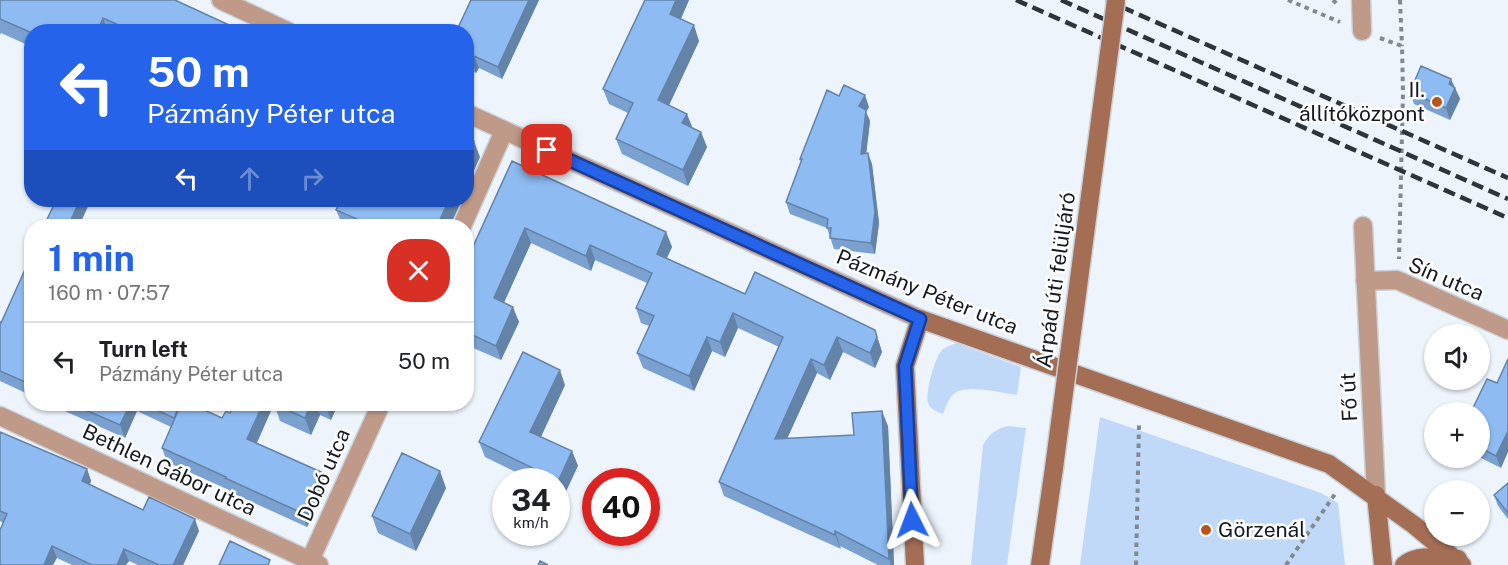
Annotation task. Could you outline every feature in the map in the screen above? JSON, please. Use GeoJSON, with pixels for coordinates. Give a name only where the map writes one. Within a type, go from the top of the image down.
{"type":"FeatureCollection","features":[{"type":"Feature","properties":{"kind":"street"},"geometry":{"type":"LineString","coordinates":[[221,0],[272,24]]}},
{"type":"Feature","properties":{"kind":"street","name":"Árpád úti felüljáró"},"geometry":{"type":"LineString","coordinates":[[1040,565],[1116,0]]}},
{"type":"Feature","properties":{"kind":"street"},"geometry":{"type":"LineString","coordinates":[[1361,0],[1362,31]]}},
{"type":"Feature","properties":{"kind":"street","name":"Pázmány Péter utca"},"geometry":{"type":"LineString","coordinates":[[474,117],[920,319],[1329,464],[1376,495],[1460,562]]}},
{"type":"Feature","properties":{"kind":"street"},"geometry":{"type":"LineString","coordinates":[[474,199],[504,130]]}},
{"type":"Feature","properties":{"kind":"street","name":"Fő út"},"geometry":{"type":"LineString","coordinates":[[1363,226],[1376,495],[1383,565]]}},
{"type":"Feature","properties":{"kind":"street","name":"Sín utca"},"geometry":{"type":"LineString","coordinates":[[1365,280],[1397,280],[1508,330]]}},
{"type":"Feature","properties":{"kind":"street"},"geometry":{"type":"LineString","coordinates":[[915,565],[905,366],[920,319]]}},
{"type":"Feature","properties":{"kind":"street","name":"Dobó utca"},"geometry":{"type":"LineString","coordinates":[[312,564],[378,411]]}},
{"type":"Feature","properties":{"kind":"street","name":"Bethlen Gábor utca"},"geometry":{"type":"LineString","coordinates":[[0,416],[312,564]]}},
{"type":"Feature","properties":{"kind":"street"},"geometry":{"type":"LineString","coordinates":[[1404,565],[1406,562],[1428,557],[1460,562]]}},
{"type":"Feature","properties":{"kind":"path"},"geometry":{"type":"LineString","coordinates":[[1288,0],[1401,46]]}},
{"type":"Feature","properties":{"kind":"path"},"geometry":{"type":"LineString","coordinates":[[1398,267],[1403,93],[1400,0]]}},
{"type":"Feature","properties":{"kind":"path"},"geometry":{"type":"LineString","coordinates":[[1136,565],[1139,423]]}},
{"type":"Feature","properties":{"kind":"path"},"geometry":{"type":"LineString","coordinates":[[1286,565],[1335,493]]}},
{"type":"Feature","properties":{"kind":"shaded area"},"geometry":{"type":"Polygon","coordinates":[[[956,343],[1021,367],[1017,395],[985,390],[961,390],[953,395],[943,414],[932,409],[927,399],[935,363],[943,349],[956,343]]]}},
{"type":"Feature","properties":{"kind":"shaded area"},"geometry":{"type":"Polygon","coordinates":[[[1100,417],[1321,493],[1338,503],[1345,565],[1080,565],[1100,417]]]}},
{"type":"Feature","properties":{"kind":"shaded area"},"geometry":{"type":"Polygon","coordinates":[[[1008,426],[1026,428],[1007,565],[971,565],[983,445],[994,432],[1008,426]]]}},
{"type":"Feature","properties":{"kind":"building"},"geometry":{"type":"Polygon","coordinates":[[[0,0],[175,0],[227,24],[116,24],[103,18],[100,24],[24,24],[24,30],[0,19],[0,0]]]}},
{"type":"Feature","properties":{"kind":"building"},"geometry":{"type":"Polygon","coordinates":[[[471,0],[529,0],[498,67],[474,56],[474,24],[460,24],[471,0]]]}},
{"type":"Feature","properties":{"kind":"building"},"geometry":{"type":"Polygon","coordinates":[[[645,0],[676,0],[670,14],[694,25],[658,100],[687,114],[682,123],[701,132],[683,170],[616,139],[633,103],[603,89],[645,0]]]}},
{"type":"Feature","properties":{"kind":"building"},"geometry":{"type":"Polygon","coordinates":[[[1421,66],[1451,79],[1449,84],[1455,88],[1446,108],[1410,92],[1421,66]]]}},
{"type":"Feature","properties":{"kind":"building"},"geometry":{"type":"Polygon","coordinates":[[[844,85],[865,95],[859,106],[866,110],[861,154],[868,153],[875,212],[871,243],[830,238],[831,228],[827,228],[828,219],[786,202],[827,90],[839,96],[844,85]]]}},
{"type":"Feature","properties":{"kind":"building"},"geometry":{"type":"Polygon","coordinates":[[[512,161],[666,232],[657,254],[745,294],[755,272],[875,330],[877,337],[870,353],[837,337],[824,365],[811,359],[775,439],[854,435],[852,413],[882,411],[889,559],[835,531],[835,535],[719,482],[783,337],[733,313],[720,342],[707,337],[689,376],[637,353],[654,316],[636,308],[652,273],[590,245],[586,256],[525,228],[494,298],[513,307],[496,346],[474,336],[474,244],[512,161]]]}},
{"type":"Feature","properties":{"kind":"building"},"geometry":{"type":"Polygon","coordinates":[[[53,207],[77,207],[71,219],[47,219],[53,207]]]}},
{"type":"Feature","properties":{"kind":"building"},"geometry":{"type":"Polygon","coordinates":[[[338,207],[446,207],[440,219],[357,219],[336,210],[338,207]]]}},
{"type":"Feature","properties":{"kind":"building"},"geometry":{"type":"Polygon","coordinates":[[[24,272],[24,382],[0,371],[1,323],[24,272]]]}},
{"type":"Feature","properties":{"kind":"building"},"geometry":{"type":"Polygon","coordinates":[[[523,352],[560,370],[530,432],[572,451],[564,468],[533,468],[479,442],[523,352]]]}},
{"type":"Feature","properties":{"kind":"building"},"geometry":{"type":"Polygon","coordinates":[[[1508,359],[1508,431],[1496,456],[1490,453],[1490,402],[1476,402],[1482,390],[1490,390],[1490,380],[1497,383],[1508,359]]]}},
{"type":"Feature","properties":{"kind":"building"},"geometry":{"type":"Polygon","coordinates":[[[88,411],[127,411],[120,425],[88,411]]]}},
{"type":"Feature","properties":{"kind":"building"},"geometry":{"type":"Polygon","coordinates":[[[158,411],[177,411],[174,418],[158,411]]]}},
{"type":"Feature","properties":{"kind":"building"},"geometry":{"type":"Polygon","coordinates":[[[178,411],[206,411],[222,418],[226,411],[230,413],[231,411],[260,411],[247,439],[321,472],[302,513],[162,448],[178,411]]]}},
{"type":"Feature","properties":{"kind":"building"},"geometry":{"type":"Polygon","coordinates":[[[290,411],[308,411],[305,418],[290,411]]]}},
{"type":"Feature","properties":{"kind":"building"},"geometry":{"type":"Polygon","coordinates":[[[0,432],[87,469],[82,481],[143,510],[149,497],[195,519],[173,565],[159,565],[124,549],[117,565],[92,565],[52,546],[44,565],[0,565],[0,530],[7,514],[0,511],[0,432]]]}},
{"type":"Feature","properties":{"kind":"building"},"geometry":{"type":"Polygon","coordinates":[[[402,453],[440,471],[410,534],[372,516],[402,453]]]}},
{"type":"Feature","properties":{"kind":"building"},"geometry":{"type":"Polygon","coordinates":[[[1508,483],[1508,513],[1494,495],[1508,483]]]}},
{"type":"Feature","properties":{"kind":"building"},"geometry":{"type":"Polygon","coordinates":[[[230,541],[270,560],[268,565],[219,565],[230,541]]]}},
{"type":"Feature","properties":{"kind":"railway"},"geometry":{"type":"LineString","coordinates":[[1016,0],[1508,218]]}},
{"type":"Feature","properties":{"kind":"railway"},"geometry":{"type":"LineString","coordinates":[[1061,0],[1508,199]]}},
{"type":"Feature","properties":{"kind":"railway"},"geometry":{"type":"LineString","coordinates":[[1106,0],[1508,178]]}},
{"type":"Feature","properties":{"kind":"place","name":"II. állítóközpont"},"geometry":{"type":"Point","coordinates":[1437,102]}},
{"type":"Feature","properties":{"kind":"place","name":"Görzenál"},"geometry":{"type":"Point","coordinates":[1206,530]}},
{"type":"Feature","properties":{"kind":"route"},"geometry":{"type":"LineString","coordinates":[[547,150],[920,319],[905,366],[912,520]]}}]}
